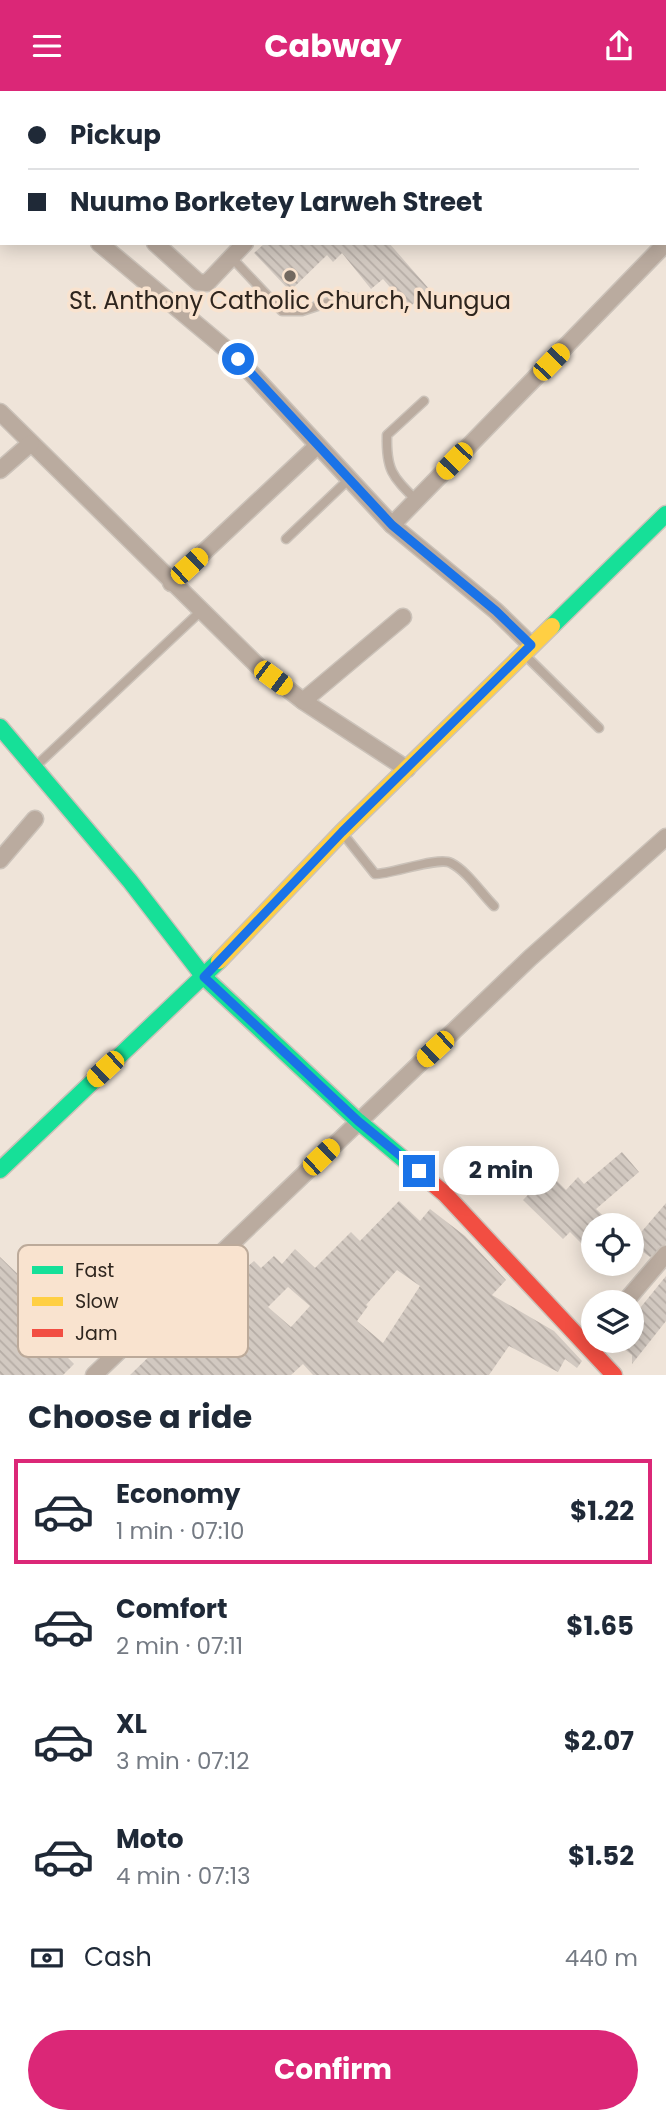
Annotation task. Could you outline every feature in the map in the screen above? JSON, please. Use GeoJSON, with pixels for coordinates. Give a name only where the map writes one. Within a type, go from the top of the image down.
{"type":"FeatureCollection","features":[{"type":"Feature","properties":{"kind":"street"},"geometry":{"type":"LineString","coordinates":[[101,245],[238,359],[276,397],[316,447],[392,525],[496,611],[527,649]]}},
{"type":"Feature","properties":{"kind":"street"},"geometry":{"type":"LineString","coordinates":[[157,245],[198,282],[207,282],[243,245]]}},
{"type":"Feature","properties":{"kind":"street"},"geometry":{"type":"LineString","coordinates":[[392,525],[664,245]]}},
{"type":"Feature","properties":{"kind":"street"},"geometry":{"type":"LineString","coordinates":[[0,412],[258,666],[303,701],[407,769]]}},
{"type":"Feature","properties":{"kind":"street"},"geometry":{"type":"LineString","coordinates":[[0,470],[31,443]]}},
{"type":"Feature","properties":{"kind":"street"},"geometry":{"type":"LineString","coordinates":[[171,583],[316,447]]}},
{"type":"Feature","properties":{"kind":"street"},"geometry":{"type":"LineString","coordinates":[[0,1170],[204,977],[342,832],[666,514]]}},
{"type":"Feature","properties":{"kind":"street"},"geometry":{"type":"LineString","coordinates":[[303,701],[403,617]]}},
{"type":"Feature","properties":{"kind":"street"},"geometry":{"type":"LineString","coordinates":[[0,727],[204,977],[358,1121],[445,1194],[581,1332]]}},
{"type":"Feature","properties":{"kind":"street"},"geometry":{"type":"LineString","coordinates":[[0,753],[14,743]]}},
{"type":"Feature","properties":{"kind":"street"},"geometry":{"type":"LineString","coordinates":[[0,860],[35,819]]}},
{"type":"Feature","properties":{"kind":"street"},"geometry":{"type":"LineString","coordinates":[[229,1245],[530,958],[666,837]]}},
{"type":"Feature","properties":{"kind":"street"},"geometry":{"type":"LineString","coordinates":[[635,1290],[666,1254]]}},
{"type":"Feature","properties":{"kind":"street"},"geometry":{"type":"LineString","coordinates":[[599,1353],[614,1375]]}},
{"type":"Feature","properties":{"kind":"street"},"geometry":{"type":"LineString","coordinates":[[94,1375],[113,1357]]}},
{"type":"Feature","properties":{"kind":"lane"},"geometry":{"type":"LineString","coordinates":[[232,258],[282,311],[302,311],[345,297],[389,305]]}},
{"type":"Feature","properties":{"kind":"lane"},"geometry":{"type":"LineString","coordinates":[[416,500],[392,476],[387,461],[387,435],[424,401]]}},
{"type":"Feature","properties":{"kind":"lane"},"geometry":{"type":"LineString","coordinates":[[286,539],[348,480]]}},
{"type":"Feature","properties":{"kind":"lane"},"geometry":{"type":"LineString","coordinates":[[35,768],[201,611]]}},
{"type":"Feature","properties":{"kind":"lane"},"geometry":{"type":"LineString","coordinates":[[527,649],[599,728]]}},
{"type":"Feature","properties":{"kind":"lane"},"geometry":{"type":"LineString","coordinates":[[342,832],[375,874],[392,874],[443,860],[453,864],[494,906]]}},
{"type":"Feature","properties":{"kind":"building"},"geometry":{"type":"Polygon","coordinates":[[[263,245],[391,245],[430,290],[408,308],[383,279],[371,289],[342,253],[333,262],[327,255],[290,291],[254,253],[263,245]]]}},
{"type":"Feature","properties":{"kind":"building"},"geometry":{"type":"Polygon","coordinates":[[[622,1152],[639,1172],[596,1209],[600,1213],[581,1213],[581,1243],[570,1232],[563,1239],[523,1200],[549,1173],[566,1190],[578,1177],[584,1184],[622,1152]]]}},
{"type":"Feature","properties":{"kind":"building"},"geometry":{"type":"Polygon","coordinates":[[[399,1201],[420,1221],[430,1209],[465,1236],[506,1280],[492,1295],[554,1331],[582,1361],[577,1368],[565,1359],[558,1372],[509,1346],[489,1375],[313,1375],[303,1364],[291,1375],[130,1375],[149,1357],[248,1357],[248,1266],[254,1261],[261,1268],[274,1256],[282,1264],[295,1249],[315,1268],[351,1232],[360,1241],[399,1201]],[[397,1270],[366,1305],[368,1306],[357,1321],[383,1343],[420,1286],[397,1270]],[[288,1287],[268,1307],[291,1327],[310,1306],[288,1287]]]}},
{"type":"Feature","properties":{"kind":"building"},"geometry":{"type":"Polygon","coordinates":[[[666,1203],[666,1244],[650,1257],[644,1252],[644,1229],[666,1203]]]}},
{"type":"Feature","properties":{"kind":"building"},"geometry":{"type":"Polygon","coordinates":[[[0,1257],[18,1274],[18,1357],[67,1357],[74,1364],[63,1375],[0,1375],[0,1257]]]}},
{"type":"Feature","properties":{"kind":"building"},"geometry":{"type":"Polygon","coordinates":[[[666,1276],[666,1321],[644,1349],[644,1303],[666,1276]]]}},
{"type":"Feature","properties":{"kind":"building"},"geometry":{"type":"Polygon","coordinates":[[[629,1353],[641,1353],[632,1364],[629,1353]]]}},
{"type":"Feature","properties":{"kind":"traffic: fast"},"geometry":{"type":"LineString","coordinates":[[552,626],[666,514]]}},
{"type":"Feature","properties":{"kind":"traffic: fast"},"geometry":{"type":"LineString","coordinates":[[0,727],[130,881],[204,977],[358,1121],[414,1168]]}},
{"type":"Feature","properties":{"kind":"traffic: fast"},"geometry":{"type":"LineString","coordinates":[[0,1170],[219,961]]}},
{"type":"Feature","properties":{"kind":"traffic: slow"},"geometry":{"type":"LineString","coordinates":[[219,961],[342,832],[552,626]]}},
{"type":"Feature","properties":{"kind":"traffic: jam"},"geometry":{"type":"LineString","coordinates":[[414,1168],[445,1194],[614,1375]]}},
{"type":"Feature","properties":{"kind":"place","name":"St. Anthony Catholic Church, Nungua"},"geometry":{"type":"Point","coordinates":[290,276]}},
{"type":"Feature","properties":{"kind":"route"},"geometry":{"type":"LineString","coordinates":[[238,359],[276,397],[308,438],[392,525],[496,611],[531,645],[342,832],[204,977],[358,1121],[419,1171]]}}]}
